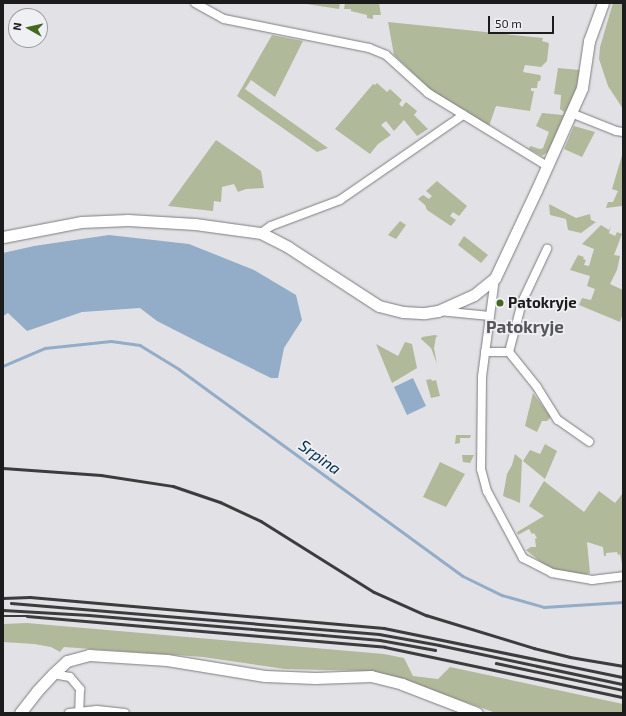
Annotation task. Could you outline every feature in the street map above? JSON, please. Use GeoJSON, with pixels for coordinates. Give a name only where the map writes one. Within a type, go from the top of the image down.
{"type":"FeatureCollection","features":[{"type":"Feature","properties":{"kind":"street"},"geometry":{"type":"LineString","coordinates":[[195,3],[224,19],[369,48],[386,55],[428,93],[547,166]]}},
{"type":"Feature","properties":{"kind":"street"},"geometry":{"type":"LineString","coordinates":[[603,3],[590,41],[582,88],[495,278],[482,377],[481,469],[487,491],[523,558],[552,573],[592,580],[623,576]]}},
{"type":"Feature","properties":{"kind":"street"},"geometry":{"type":"LineString","coordinates":[[571,113],[620,131],[623,140]]}},
{"type":"Feature","properties":{"kind":"street"},"geometry":{"type":"LineString","coordinates":[[261,233],[271,226],[340,200],[463,115]]}},
{"type":"Feature","properties":{"kind":"street"},"geometry":{"type":"LineString","coordinates":[[3,237],[81,222],[128,220],[195,224],[261,233],[288,247],[379,306],[403,312],[425,313],[438,311],[490,316]]}},
{"type":"Feature","properties":{"kind":"street"},"geometry":{"type":"LineString","coordinates":[[509,352],[522,302],[548,249]]}},
{"type":"Feature","properties":{"kind":"street"},"geometry":{"type":"LineString","coordinates":[[438,311],[474,295],[495,278]]}},
{"type":"Feature","properties":{"kind":"street"},"geometry":{"type":"LineString","coordinates":[[485,352],[509,352]]}},
{"type":"Feature","properties":{"kind":"street"},"geometry":{"type":"LineString","coordinates":[[509,352],[537,386],[558,420],[589,442]]}},
{"type":"Feature","properties":{"kind":"street"},"geometry":{"type":"LineString","coordinates":[[20,713],[36,691],[67,661],[89,655],[167,660],[265,676],[315,678],[371,676],[402,684],[477,713]]}},
{"type":"Feature","properties":{"kind":"street"},"geometry":{"type":"LineString","coordinates":[[53,674],[70,677],[80,689],[79,712]]}},
{"type":"Feature","properties":{"kind":"street"},"geometry":{"type":"LineString","coordinates":[[69,713],[97,710],[125,713]]}},
{"type":"Feature","properties":{"kind":"green space"},"geometry":{"type":"Polygon","coordinates":[[[300,3],[340,3],[339,9],[300,3]]]}},
{"type":"Feature","properties":{"kind":"green space"},"geometry":{"type":"Polygon","coordinates":[[[345,3],[379,3],[381,15],[373,15],[373,19],[367,18],[367,15],[351,11],[351,9],[344,9],[345,3]]]}},
{"type":"Feature","properties":{"kind":"green space"},"geometry":{"type":"Polygon","coordinates":[[[613,3],[623,3],[623,109],[608,86],[599,59],[600,47],[613,3]]]}},
{"type":"Feature","properties":{"kind":"green space"},"geometry":{"type":"Polygon","coordinates":[[[388,22],[543,38],[542,41],[549,43],[547,61],[541,67],[525,65],[523,72],[540,75],[541,77],[540,81],[538,81],[537,88],[531,88],[531,91],[534,91],[530,111],[496,106],[489,126],[432,91],[394,55],[388,22]]]}},
{"type":"Feature","properties":{"kind":"green space"},"geometry":{"type":"Polygon","coordinates":[[[272,35],[303,41],[275,97],[251,80],[245,89],[328,148],[317,152],[237,96],[272,35]]]}},
{"type":"Feature","properties":{"kind":"green space"},"geometry":{"type":"Polygon","coordinates":[[[558,68],[580,70],[576,89],[548,152],[542,156],[529,149],[530,146],[540,149],[543,148],[549,132],[536,126],[542,113],[563,115],[564,112],[560,109],[561,95],[554,94],[558,68]]]}},
{"type":"Feature","properties":{"kind":"green space"},"geometry":{"type":"Polygon","coordinates":[[[377,83],[387,92],[390,89],[402,100],[399,104],[402,107],[406,102],[417,111],[414,115],[428,129],[417,136],[404,120],[394,131],[386,121],[381,125],[391,135],[378,144],[370,154],[335,129],[373,84],[375,85],[377,83]]]}},
{"type":"Feature","properties":{"kind":"green space"},"geometry":{"type":"Polygon","coordinates":[[[574,126],[595,132],[582,157],[564,149],[574,126]]]}},
{"type":"Feature","properties":{"kind":"green space"},"geometry":{"type":"Polygon","coordinates":[[[216,140],[261,171],[264,188],[246,189],[238,192],[234,184],[222,187],[221,202],[214,201],[213,211],[168,206],[216,140]]]}},
{"type":"Feature","properties":{"kind":"green space"},"geometry":{"type":"Polygon","coordinates":[[[623,152],[623,203],[622,206],[606,208],[608,202],[613,202],[618,191],[612,189],[623,152]]]}},
{"type":"Feature","properties":{"kind":"green space"},"geometry":{"type":"Polygon","coordinates":[[[437,181],[467,206],[459,216],[453,212],[450,216],[456,220],[451,226],[427,210],[425,205],[418,199],[423,195],[429,199],[432,196],[426,191],[437,181]]]}},
{"type":"Feature","properties":{"kind":"green space"},"geometry":{"type":"Polygon","coordinates":[[[549,204],[576,218],[590,214],[591,220],[596,222],[581,233],[568,230],[566,219],[550,215],[549,204]]]}},
{"type":"Feature","properties":{"kind":"green space"},"geometry":{"type":"Polygon","coordinates":[[[400,221],[406,225],[396,239],[388,235],[400,221]]]}},
{"type":"Feature","properties":{"kind":"green space"},"geometry":{"type":"Polygon","coordinates":[[[601,225],[609,230],[611,226],[609,233],[615,236],[617,232],[622,234],[614,255],[620,256],[617,270],[610,284],[623,290],[623,313],[620,322],[579,305],[582,298],[591,300],[595,289],[587,286],[590,276],[570,270],[578,255],[584,257],[583,259],[586,260],[584,265],[589,266],[594,249],[582,244],[601,225]]]}},
{"type":"Feature","properties":{"kind":"green space"},"geometry":{"type":"Polygon","coordinates":[[[464,236],[488,255],[481,263],[458,245],[464,236]]]}},
{"type":"Feature","properties":{"kind":"green space"},"geometry":{"type":"Polygon","coordinates":[[[438,336],[436,337],[434,348],[437,364],[431,348],[421,339],[422,337],[438,336]]]}},
{"type":"Feature","properties":{"kind":"green space"},"geometry":{"type":"Polygon","coordinates":[[[405,342],[412,344],[417,368],[392,383],[376,344],[398,356],[405,342]]]}},
{"type":"Feature","properties":{"kind":"green space"},"geometry":{"type":"Polygon","coordinates":[[[431,379],[432,381],[436,380],[440,396],[431,398],[426,380],[431,379]]]}},
{"type":"Feature","properties":{"kind":"green space"},"geometry":{"type":"Polygon","coordinates":[[[533,393],[551,417],[547,421],[542,421],[537,432],[525,426],[533,393]]]}},
{"type":"Feature","properties":{"kind":"green space"},"geometry":{"type":"Polygon","coordinates":[[[456,435],[471,435],[470,438],[460,438],[460,443],[455,444],[456,435]]]}},
{"type":"Feature","properties":{"kind":"green space"},"geometry":{"type":"Polygon","coordinates":[[[545,444],[557,451],[545,479],[523,461],[530,450],[540,454],[545,444]]]}},
{"type":"Feature","properties":{"kind":"green space"},"geometry":{"type":"Polygon","coordinates":[[[515,454],[522,460],[520,503],[503,496],[507,474],[512,465],[515,454]]]}},
{"type":"Feature","properties":{"kind":"green space"},"geometry":{"type":"Polygon","coordinates":[[[462,455],[474,455],[470,463],[463,462],[462,455]]]}},
{"type":"Feature","properties":{"kind":"green space"},"geometry":{"type":"Polygon","coordinates":[[[440,462],[465,474],[446,507],[423,497],[440,462]]]}},
{"type":"Feature","properties":{"kind":"green space"},"geometry":{"type":"Polygon","coordinates":[[[544,481],[584,512],[599,491],[615,503],[623,493],[623,569],[620,554],[618,555],[617,552],[606,553],[606,556],[604,556],[603,547],[587,542],[590,573],[578,577],[548,568],[526,550],[531,547],[536,547],[535,539],[537,538],[529,529],[518,535],[517,532],[544,516],[529,506],[544,481]]]}},
{"type":"Feature","properties":{"kind":"green space"},"geometry":{"type":"Polygon","coordinates":[[[27,623],[384,654],[404,658],[413,676],[438,679],[450,667],[623,704],[623,713],[496,713],[407,681],[369,671],[285,669],[203,657],[64,647],[60,652],[51,647],[34,644],[3,642],[3,624],[27,623]]]}},
{"type":"Feature","properties":{"kind":"water"},"geometry":{"type":"Polygon","coordinates":[[[109,235],[189,244],[254,270],[296,295],[302,320],[284,348],[278,378],[271,378],[206,346],[157,321],[140,308],[82,312],[27,331],[8,313],[3,316],[3,253],[34,246],[109,235]]]}},
{"type":"Feature","properties":{"kind":"water"},"geometry":{"type":"Polygon","coordinates":[[[413,378],[426,406],[407,415],[394,387],[413,378]]]}},
{"type":"Feature","properties":{"kind":"waterway","name":"Srpina"},"geometry":{"type":"LineString","coordinates":[[3,366],[45,348],[111,341],[140,345],[179,369],[463,576],[502,595],[544,607],[623,602]]}},
{"type":"Feature","properties":{"kind":"railway"},"geometry":{"type":"LineString","coordinates":[[3,468],[101,475],[173,486],[220,502],[261,521],[374,592],[426,615],[534,648],[570,657],[623,666]]}},
{"type":"Feature","properties":{"kind":"railway"},"geometry":{"type":"LineString","coordinates":[[3,598],[30,597],[384,628],[623,677]]}},
{"type":"Feature","properties":{"kind":"railway"},"geometry":{"type":"LineString","coordinates":[[11,603],[379,634],[439,645],[623,684]]}},
{"type":"Feature","properties":{"kind":"railway"},"geometry":{"type":"LineString","coordinates":[[3,610],[89,615],[380,640],[435,650]]}},
{"type":"Feature","properties":{"kind":"railway"},"geometry":{"type":"LineString","coordinates":[[3,616],[27,616],[385,647],[623,697]]}},
{"type":"Feature","properties":{"kind":"railway"},"geometry":{"type":"LineString","coordinates":[[496,663],[623,690]]}},
{"type":"Feature","properties":{"kind":"place","name":"Patokryje"},"geometry":{"type":"Point","coordinates":[500,303]}},
{"type":"Feature","properties":{"kind":"district","name":"Patokryje"},"geometry":{"type":"Point","coordinates":[525,327]}}]}
